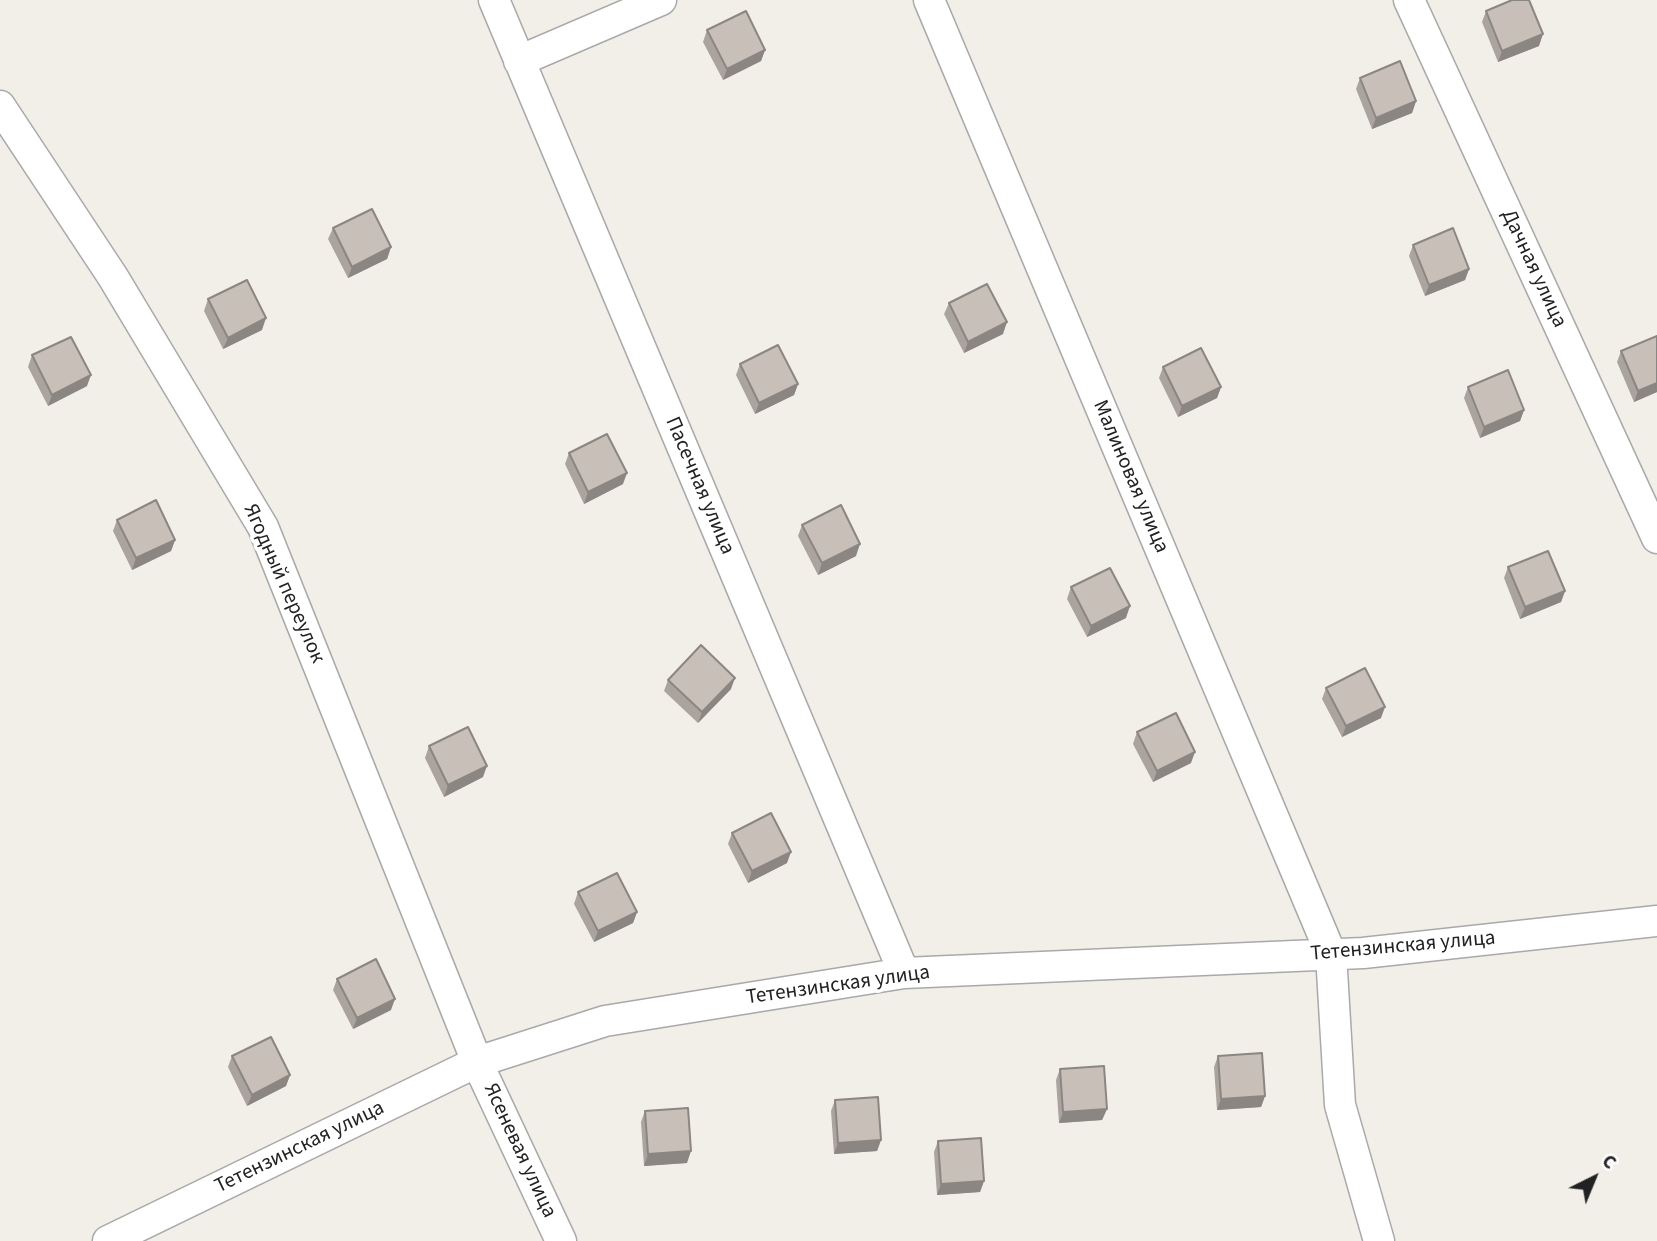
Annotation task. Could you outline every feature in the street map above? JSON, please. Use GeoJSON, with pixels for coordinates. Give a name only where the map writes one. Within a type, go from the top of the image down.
{"type":"FeatureCollection","features":[{"type":"Feature","properties":{"kind":"street","name":"Пасечная улица"},"geometry":{"type":"LineString","coordinates":[[494,0],[904,973]]}},
{"type":"Feature","properties":{"kind":"street"},"geometry":{"type":"LineString","coordinates":[[520,61],[661,0]]}},
{"type":"Feature","properties":{"kind":"street","name":"Малиновая улица"},"geometry":{"type":"LineString","coordinates":[[929,0],[1331,954]]}},
{"type":"Feature","properties":{"kind":"street","name":"Дачная улица"},"geometry":{"type":"LineString","coordinates":[[1409,0],[1657,538]]}},
{"type":"Feature","properties":{"kind":"street","name":"Ягодный переулок"},"geometry":{"type":"LineString","coordinates":[[0,106],[113,277],[263,527],[477,1062]]}},
{"type":"Feature","properties":{"kind":"street","name":"Тетензинская улица"},"geometry":{"type":"LineString","coordinates":[[108,1241],[477,1062],[606,1021],[904,973],[1376,952],[1657,920]]}},
{"type":"Feature","properties":{"kind":"street"},"geometry":{"type":"LineString","coordinates":[[1331,954],[1340,1105],[1379,1241]]}},
{"type":"Feature","properties":{"kind":"street","name":"Ясеневая улица"},"geometry":{"type":"LineString","coordinates":[[477,1062],[561,1241]]}},
{"type":"Feature","properties":{"kind":"building"},"geometry":{"type":"Polygon","coordinates":[[[1512,0],[1529,0],[1543,34],[1502,51],[1486,11],[1512,0]]]}},
{"type":"Feature","properties":{"kind":"building"},"geometry":{"type":"Polygon","coordinates":[[[746,11],[765,50],[727,69],[707,30],[746,11]]]}},
{"type":"Feature","properties":{"kind":"building"},"geometry":{"type":"Polygon","coordinates":[[[1400,61],[1416,101],[1376,118],[1360,78],[1400,61]]]}},
{"type":"Feature","properties":{"kind":"building"},"geometry":{"type":"Polygon","coordinates":[[[372,209],[391,247],[352,267],[333,228],[372,209]]]}},
{"type":"Feature","properties":{"kind":"building"},"geometry":{"type":"Polygon","coordinates":[[[1453,228],[1469,269],[1429,285],[1413,245],[1453,228]]]}},
{"type":"Feature","properties":{"kind":"building"},"geometry":{"type":"Polygon","coordinates":[[[247,280],[266,318],[228,338],[208,299],[247,280]]]}},
{"type":"Feature","properties":{"kind":"building"},"geometry":{"type":"Polygon","coordinates":[[[987,284],[1007,322],[968,342],[949,303],[987,284]]]}},
{"type":"Feature","properties":{"kind":"building"},"geometry":{"type":"Polygon","coordinates":[[[1657,336],[1657,383],[1638,391],[1621,351],[1657,336]]]}},
{"type":"Feature","properties":{"kind":"building"},"geometry":{"type":"Polygon","coordinates":[[[71,337],[91,375],[52,395],[32,355],[71,337]]]}},
{"type":"Feature","properties":{"kind":"building"},"geometry":{"type":"Polygon","coordinates":[[[778,345],[798,384],[759,403],[740,364],[778,345]]]}},
{"type":"Feature","properties":{"kind":"building"},"geometry":{"type":"Polygon","coordinates":[[[1201,348],[1221,387],[1182,406],[1163,367],[1201,348]]]}},
{"type":"Feature","properties":{"kind":"building"},"geometry":{"type":"Polygon","coordinates":[[[1508,370],[1524,410],[1484,427],[1468,387],[1508,370]]]}},
{"type":"Feature","properties":{"kind":"building"},"geometry":{"type":"Polygon","coordinates":[[[607,434],[627,473],[588,492],[569,453],[607,434]]]}},
{"type":"Feature","properties":{"kind":"building"},"geometry":{"type":"Polygon","coordinates":[[[156,500],[175,540],[136,558],[117,520],[156,500]]]}},
{"type":"Feature","properties":{"kind":"building"},"geometry":{"type":"Polygon","coordinates":[[[841,505],[860,544],[822,563],[802,525],[841,505]]]}},
{"type":"Feature","properties":{"kind":"building"},"geometry":{"type":"Polygon","coordinates":[[[1548,551],[1565,591],[1525,607],[1508,567],[1548,551]]]}},
{"type":"Feature","properties":{"kind":"building"},"geometry":{"type":"Polygon","coordinates":[[[1110,568],[1130,606],[1091,626],[1071,587],[1110,568]]]}},
{"type":"Feature","properties":{"kind":"building"},"geometry":{"type":"Polygon","coordinates":[[[701,645],[735,678],[702,712],[668,680],[701,645]]]}},
{"type":"Feature","properties":{"kind":"building"},"geometry":{"type":"Polygon","coordinates":[[[1365,668],[1385,707],[1346,726],[1326,688],[1365,668]]]}},
{"type":"Feature","properties":{"kind":"building"},"geometry":{"type":"Polygon","coordinates":[[[1176,713],[1195,752],[1157,771],[1137,732],[1176,713]]]}},
{"type":"Feature","properties":{"kind":"building"},"geometry":{"type":"Polygon","coordinates":[[[468,727],[487,766],[448,785],[429,746],[468,727]]]}},
{"type":"Feature","properties":{"kind":"building"},"geometry":{"type":"Polygon","coordinates":[[[771,813],[791,852],[752,871],[732,833],[771,813]]]}},
{"type":"Feature","properties":{"kind":"building"},"geometry":{"type":"Polygon","coordinates":[[[617,873],[637,912],[598,931],[578,892],[617,873]]]}},
{"type":"Feature","properties":{"kind":"building"},"geometry":{"type":"Polygon","coordinates":[[[376,959],[395,999],[357,1018],[337,979],[376,959]]]}},
{"type":"Feature","properties":{"kind":"building"},"geometry":{"type":"Polygon","coordinates":[[[271,1037],[290,1075],[252,1095],[232,1056],[271,1037]]]}},
{"type":"Feature","properties":{"kind":"building"},"geometry":{"type":"Polygon","coordinates":[[[1262,1053],[1265,1096],[1221,1099],[1218,1056],[1262,1053]]]}},
{"type":"Feature","properties":{"kind":"building"},"geometry":{"type":"Polygon","coordinates":[[[1104,1066],[1107,1109],[1063,1112],[1060,1069],[1104,1066]]]}},
{"type":"Feature","properties":{"kind":"building"},"geometry":{"type":"Polygon","coordinates":[[[878,1097],[881,1140],[838,1143],[835,1100],[878,1097]]]}},
{"type":"Feature","properties":{"kind":"building"},"geometry":{"type":"Polygon","coordinates":[[[688,1108],[691,1151],[648,1154],[645,1111],[688,1108]]]}},
{"type":"Feature","properties":{"kind":"building"},"geometry":{"type":"Polygon","coordinates":[[[981,1138],[984,1181],[941,1184],[938,1141],[981,1138]]]}}]}
